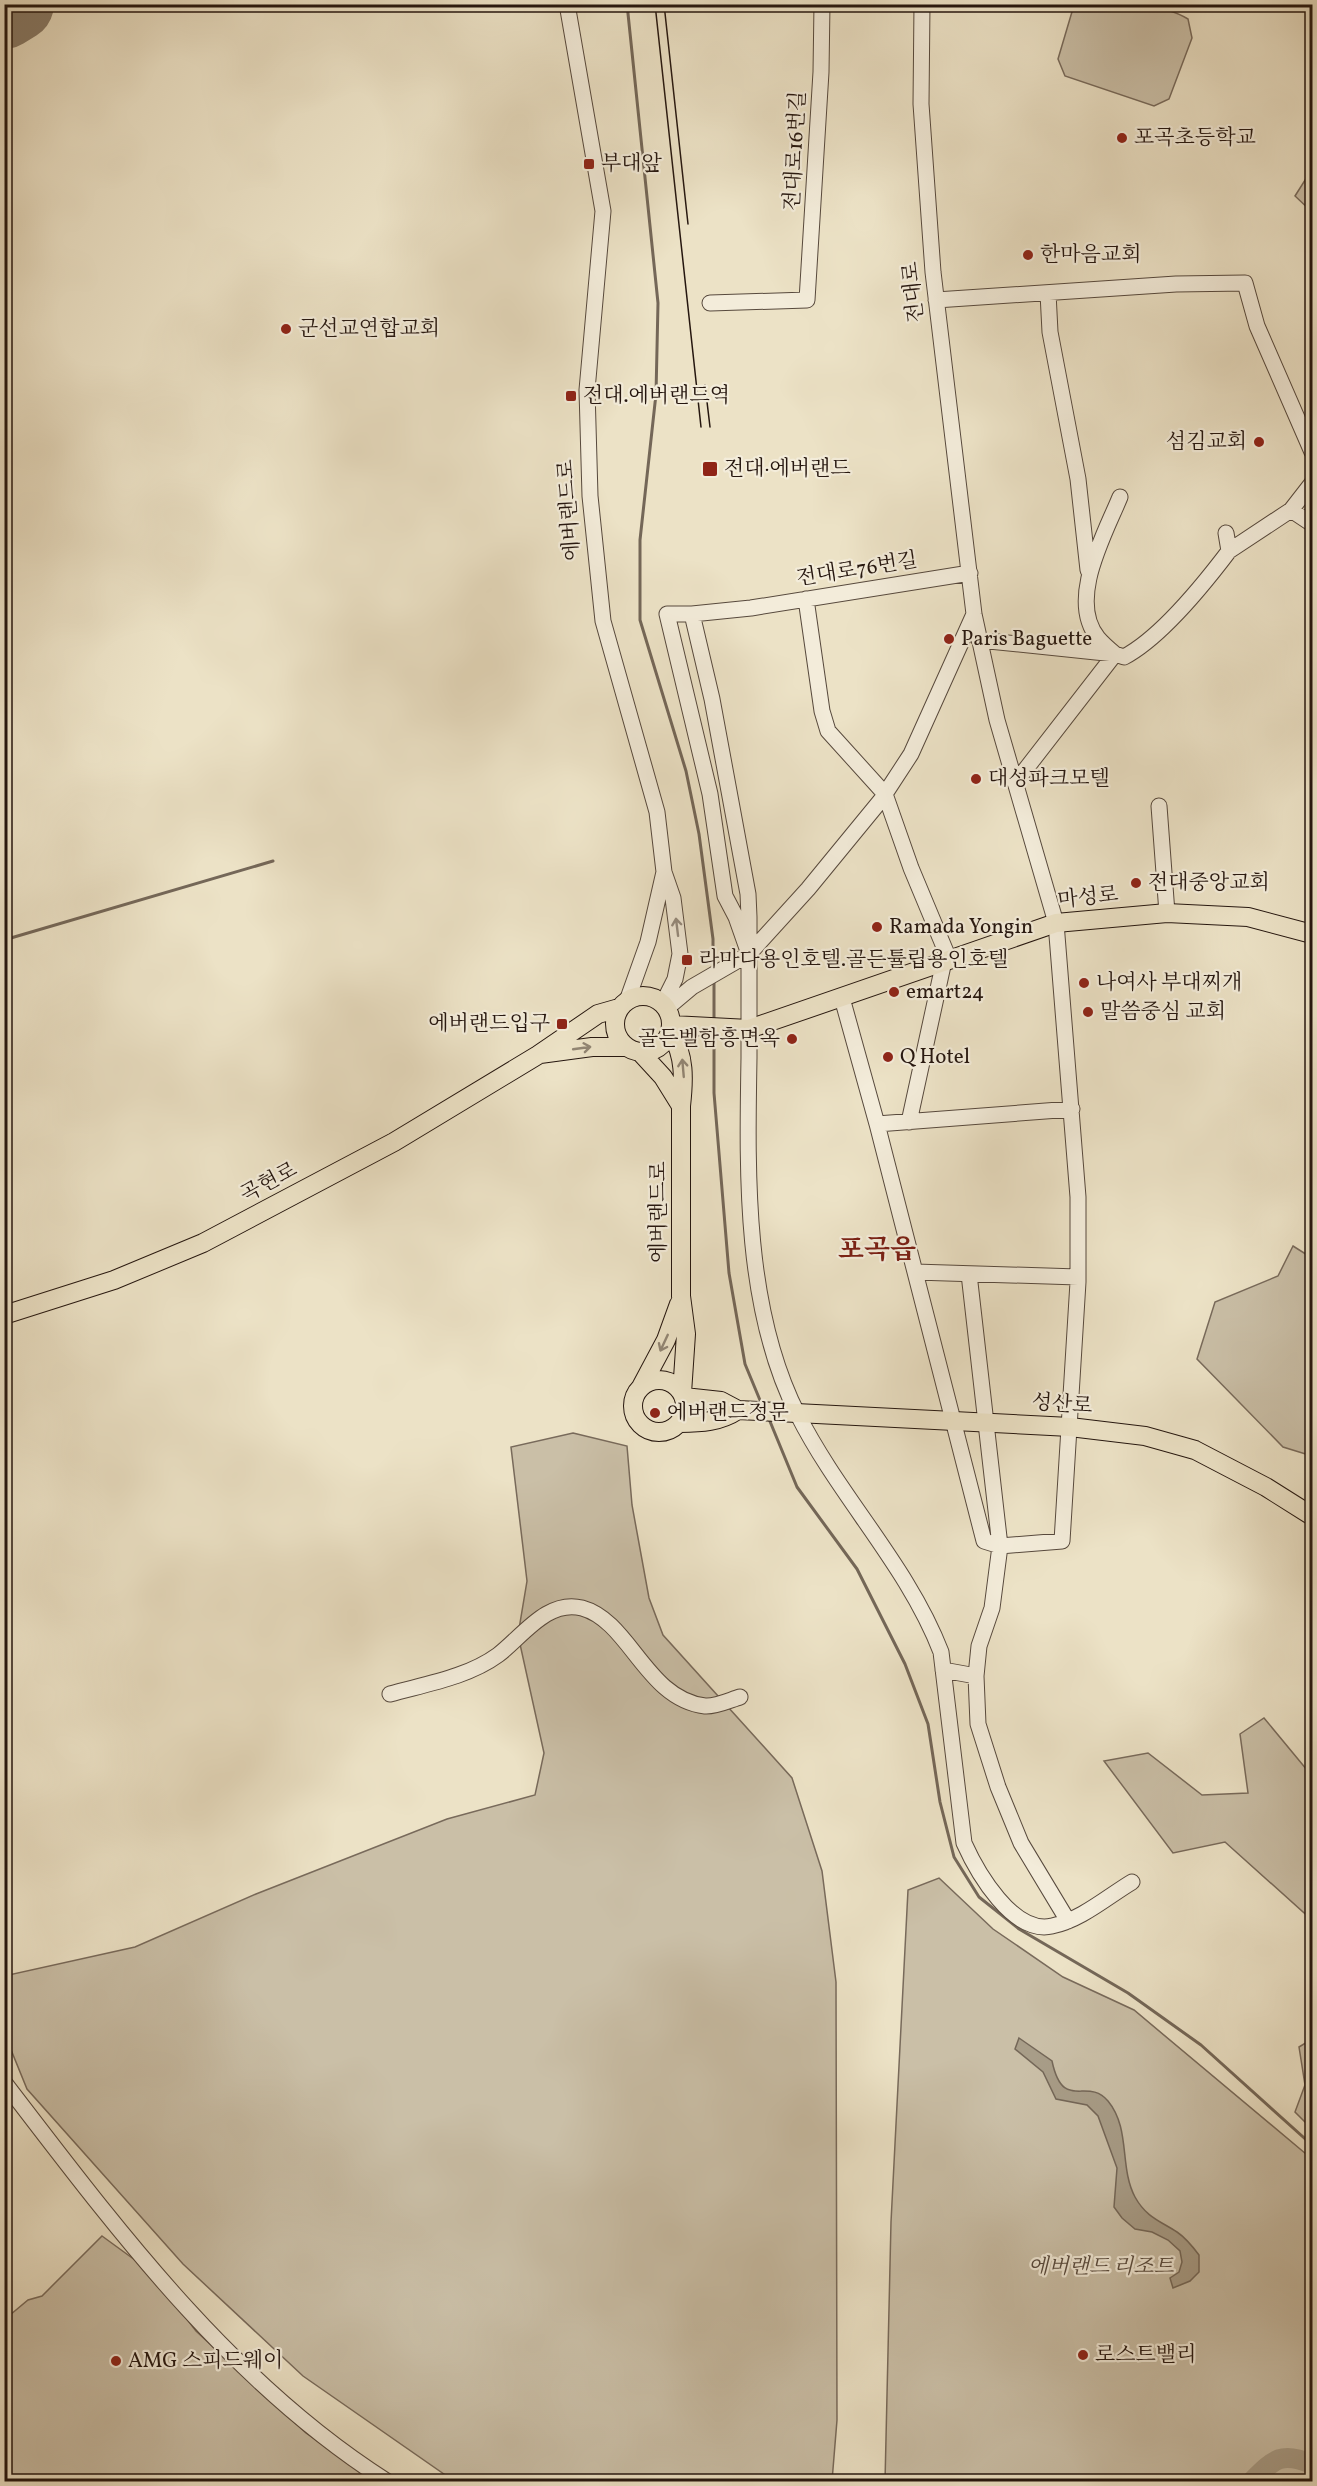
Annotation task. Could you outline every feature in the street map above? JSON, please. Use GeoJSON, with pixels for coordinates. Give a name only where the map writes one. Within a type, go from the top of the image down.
{"type":"FeatureCollection","features":[{"type":"Feature","properties":{"kind":"main road","name":"마성로"},"geometry":{"type":"LineString","coordinates":[[744,1029],[842,998],[1056,922],[1167,913],[1248,917],[1312,934]]}},
{"type":"Feature","properties":{"kind":"main road"},"geometry":{"type":"LineString","coordinates":[[681,1106],[663,1077],[616,1033],[615,1025],[623,1004],[645,995],[668,1017],[692,1027],[744,1029]]}},
{"type":"Feature","properties":{"kind":"main road","name":"곡현로"},"geometry":{"type":"LineString","coordinates":[[4,1315],[114,1280],[203,1243],[394,1142],[538,1055],[598,1014],[623,1004]]}},
{"type":"Feature","properties":{"kind":"main road","name":"에버랜드로"},"geometry":{"type":"LineString","coordinates":[[634,1050],[662,1046],[668,1017]]}},
{"type":"Feature","properties":{"kind":"main road","name":"에버랜드로"},"geometry":{"type":"LineString","coordinates":[[668,1017],[682,1057],[684,1081],[681,1106],[681,1296],[686,1334],[683,1395]]}},
{"type":"Feature","properties":{"kind":"main road"},"geometry":{"type":"LineString","coordinates":[[538,1055],[592,1047],[634,1050]]}},
{"type":"Feature","properties":{"kind":"main road"},"geometry":{"type":"LineString","coordinates":[[641,1387],[658,1380],[676,1386],[683,1395],[686,1411],[680,1423],[664,1433],[645,1429],[636,1420],[633,1402],[666,1340],[681,1296]]}},
{"type":"Feature","properties":{"kind":"main road"},"geometry":{"type":"LineString","coordinates":[[683,1395],[721,1401],[738,1410]]}},
{"type":"Feature","properties":{"kind":"main road"},"geometry":{"type":"LineString","coordinates":[[680,1423],[699,1423],[725,1418],[738,1410]]}},
{"type":"Feature","properties":{"kind":"main road","name":"성산로"},"geometry":{"type":"LineString","coordinates":[[738,1410],[1070,1427],[1145,1436],[1195,1450],[1266,1487],[1312,1516]]}},
{"type":"Feature","properties":{"kind":"street","name":"에버랜드로"},"geometry":{"type":"LineString","coordinates":[[567,4],[603,211],[587,390],[590,496],[600,594],[613,662],[657,813],[664,872],[673,898],[680,954],[668,1017]]}},
{"type":"Feature","properties":{"kind":"street","name":"전대로16번길"},"geometry":{"type":"LineString","coordinates":[[710,303],[807,300],[821,72],[822,4]]}},
{"type":"Feature","properties":{"kind":"street","name":"전대로"},"geometry":{"type":"LineString","coordinates":[[922,4],[921,105],[936,300],[974,614],[1015,783],[1056,922],[1078,1197],[1078,1278],[1062,1541],[1000,1546]]}},
{"type":"Feature","properties":{"kind":"street"},"geometry":{"type":"LineString","coordinates":[[936,300],[1245,283],[1257,326],[1312,452]]}},
{"type":"Feature","properties":{"kind":"street"},"geometry":{"type":"LineString","coordinates":[[1048,293],[1052,343],[1078,479],[1088,576],[1087,612],[1096,636],[1115,654]]}},
{"type":"Feature","properties":{"kind":"street"},"geometry":{"type":"LineString","coordinates":[[979,640],[1115,654],[1124,657],[1146,642],[1200,587],[1229,551],[1291,510],[1312,483]]}},
{"type":"Feature","properties":{"kind":"street"},"geometry":{"type":"LineString","coordinates":[[1088,576],[1120,496]]}},
{"type":"Feature","properties":{"kind":"street"},"geometry":{"type":"LineString","coordinates":[[1291,510],[1312,524]]}},
{"type":"Feature","properties":{"kind":"street"},"geometry":{"type":"LineString","coordinates":[[1226,533],[1229,551]]}},
{"type":"Feature","properties":{"kind":"street","name":"전대로76번길"},"geometry":{"type":"LineString","coordinates":[[742,957],[736,917],[725,896],[710,794],[667,614],[751,608],[970,573]]}},
{"type":"Feature","properties":{"kind":"street"},"geometry":{"type":"LineString","coordinates":[[806,599],[822,711],[828,731],[885,794],[946,960],[909,1122]]}},
{"type":"Feature","properties":{"kind":"street"},"geometry":{"type":"LineString","coordinates":[[692,614],[712,699],[748,894],[742,957],[748,1209],[770,1341],[793,1414],[926,1615],[941,1652],[964,1843],[974,1865],[993,1893],[1026,1922],[1039,1928],[1068,1921],[1132,1881]]}},
{"type":"Feature","properties":{"kind":"street"},"geometry":{"type":"LineString","coordinates":[[668,1017],[692,987],[742,957],[808,889],[885,794],[911,754],[974,614]]}},
{"type":"Feature","properties":{"kind":"street"},"geometry":{"type":"LineString","coordinates":[[1015,783],[1115,654]]}},
{"type":"Feature","properties":{"kind":"street"},"geometry":{"type":"LineString","coordinates":[[1159,806],[1167,913]]}},
{"type":"Feature","properties":{"kind":"street"},"geometry":{"type":"LineString","coordinates":[[623,1004],[648,942],[664,872]]}},
{"type":"Feature","properties":{"kind":"street"},"geometry":{"type":"LineString","coordinates":[[842,998],[877,1124],[984,1541],[1000,1546]]}},
{"type":"Feature","properties":{"kind":"street"},"geometry":{"type":"LineString","coordinates":[[877,1124],[1072,1109]]}},
{"type":"Feature","properties":{"kind":"street"},"geometry":{"type":"LineString","coordinates":[[915,1272],[1078,1278]]}},
{"type":"Feature","properties":{"kind":"street"},"geometry":{"type":"LineString","coordinates":[[969,1274],[988,1424],[1000,1546],[992,1608],[979,1646],[976,1676],[978,1724],[998,1787],[1021,1843],[1068,1921]]}},
{"type":"Feature","properties":{"kind":"street"},"geometry":{"type":"LineString","coordinates":[[390,1694],[472,1670],[497,1656],[556,1608],[582,1608],[609,1623],[633,1655],[674,1696],[706,1706],[740,1697]]}},
{"type":"Feature","properties":{"kind":"street"},"geometry":{"type":"LineString","coordinates":[[943,1670],[976,1676]]}},
{"type":"Feature","properties":{"kind":"street"},"geometry":{"type":"LineString","coordinates":[[4,2082],[97,2204],[191,2312],[246,2370],[311,2426],[388,2481]]}},
{"type":"Feature","properties":{"kind":"green space"},"geometry":{"type":"Polygon","coordinates":[[[1133,4],[1162,9],[1188,19],[1192,38],[1169,99],[1154,106],[1065,76],[1058,59],[1074,5],[1133,4]]]}},
{"type":"Feature","properties":{"kind":"green space"},"geometry":{"type":"Polygon","coordinates":[[[1312,169],[1312,212],[1295,196],[1312,169]]]}},
{"type":"Feature","properties":{"kind":"green space"},"geometry":{"type":"Polygon","coordinates":[[[1293,1246],[1312,1258],[1312,1456],[1283,1447],[1197,1359],[1215,1302],[1278,1276],[1293,1246]]]}},
{"type":"Feature","properties":{"kind":"green space"},"geometry":{"type":"Polygon","coordinates":[[[573,1433],[627,1446],[632,1505],[649,1598],[663,1635],[792,1778],[822,1871],[836,1982],[837,2420],[832,2481],[454,2481],[303,2376],[183,2264],[27,2089],[5,2035],[4,1976],[135,1947],[256,1894],[447,1819],[535,1795],[544,1753],[518,1635],[527,1581],[511,1447],[573,1433]]]}},
{"type":"Feature","properties":{"kind":"green space"},"geometry":{"type":"Polygon","coordinates":[[[1264,1718],[1312,1776],[1312,1920],[1225,1842],[1173,1853],[1104,1761],[1148,1753],[1202,1795],[1248,1793],[1240,1734],[1264,1718]]]}},
{"type":"Feature","properties":{"kind":"green space","name":"에버랜드 리조트"},"geometry":{"type":"Polygon","coordinates":[[[939,1878],[993,1929],[1063,1977],[1134,2010],[1312,2159],[1312,2481],[885,2482],[891,2222],[908,1890],[939,1878]]]}},
{"type":"Feature","properties":{"kind":"green space"},"geometry":{"type":"Polygon","coordinates":[[[1312,2039],[1312,2129],[1295,2112],[1305,2085],[1299,2047],[1312,2039]]]}},
{"type":"Feature","properties":{"kind":"green space","name":"AMG 스피드웨이"},"geometry":{"type":"Polygon","coordinates":[[[102,2236],[150,2271],[196,2331],[306,2433],[375,2481],[5,2481],[4,2320],[28,2300],[42,2296],[102,2236]]]}},
{"type":"Feature","properties":{"kind":"shaded area"},"geometry":{"type":"Polygon","coordinates":[[[1019,2038],[1052,2061],[1062,2086],[1069,2090],[1100,2094],[1108,2101],[1120,2124],[1127,2173],[1139,2204],[1149,2214],[1180,2234],[1199,2255],[1199,2272],[1190,2281],[1173,2288],[1170,2278],[1179,2272],[1182,2262],[1180,2251],[1168,2240],[1152,2232],[1135,2229],[1122,2218],[1114,2207],[1117,2168],[1098,2116],[1087,2105],[1056,2099],[1043,2072],[1015,2049],[1019,2038]]]}},
{"type":"Feature","properties":{"kind":"waterway"},"geometry":{"type":"LineString","coordinates":[[627,4],[658,303],[656,394],[640,540],[640,620],[686,771],[699,834],[713,939],[713,969]]}},
{"type":"Feature","properties":{"kind":"waterway"},"geometry":{"type":"LineString","coordinates":[[4,940],[273,861]]}},
{"type":"Feature","properties":{"kind":"waterway"},"geometry":{"type":"LineString","coordinates":[[714,982],[714,1020]]}},
{"type":"Feature","properties":{"kind":"waterway"},"geometry":{"type":"LineString","coordinates":[[714,1033],[714,1093],[729,1273],[745,1364],[762,1405]]}},
{"type":"Feature","properties":{"kind":"waterway"},"geometry":{"type":"LineString","coordinates":[[769,1419],[797,1487],[857,1569],[905,1664],[928,1724],[940,1802],[954,1857],[979,1897],[1019,1929],[1128,1993],[1201,2045],[1312,2145]]}},
{"type":"Feature","properties":{"kind":"waterway"},"geometry":{"type":"LineString","coordinates":[[1251,2482],[1278,2460],[1293,2458],[1312,2464]]}},
{"type":"Feature","properties":{"kind":"runway"},"geometry":{"type":"LineString","coordinates":[[4,12],[17,4]]}},
{"type":"Feature","properties":{"kind":"tram line"},"geometry":{"type":"LineString","coordinates":[[655,4],[701,427]]}},
{"type":"Feature","properties":{"kind":"tram line"},"geometry":{"type":"LineString","coordinates":[[664,4],[688,224]]}},
{"type":"Feature","properties":{"kind":"tram line"},"geometry":{"type":"LineString","coordinates":[[705,385],[710,427]]}},
{"type":"Feature","properties":{"kind":"place","name":"포곡초등학교"},"geometry":{"type":"Point","coordinates":[1122,138]}},
{"type":"Feature","properties":{"kind":"place","name":"부대앞"},"geometry":{"type":"Point","coordinates":[589,164]}},
{"type":"Feature","properties":{"kind":"place","name":"한마음교회"},"geometry":{"type":"Point","coordinates":[1028,255]}},
{"type":"Feature","properties":{"kind":"place","name":"군선교연합교회"},"geometry":{"type":"Point","coordinates":[286,329]}},
{"type":"Feature","properties":{"kind":"place","name":"전대.에버랜드역"},"geometry":{"type":"Point","coordinates":[571,396]}},
{"type":"Feature","properties":{"kind":"place","name":"섬김교회"},"geometry":{"type":"Point","coordinates":[1259,442]}},
{"type":"Feature","properties":{"kind":"place","name":"전대·에버랜드"},"geometry":{"type":"Point","coordinates":[710,469]}},
{"type":"Feature","properties":{"kind":"place","name":"Paris Baguette"},"geometry":{"type":"Point","coordinates":[949,639]}},
{"type":"Feature","properties":{"kind":"place","name":"대성파크모텔"},"geometry":{"type":"Point","coordinates":[976,779]}},
{"type":"Feature","properties":{"kind":"place","name":"전대중앙교회"},"geometry":{"type":"Point","coordinates":[1136,883]}},
{"type":"Feature","properties":{"kind":"place","name":"Ramada Yongin"},"geometry":{"type":"Point","coordinates":[877,927]}},
{"type":"Feature","properties":{"kind":"place","name":"라마다용인호텔.골든튤립용인호텔"},"geometry":{"type":"Point","coordinates":[687,960]}},
{"type":"Feature","properties":{"kind":"place","name":"나여사 부대찌개"},"geometry":{"type":"Point","coordinates":[1084,983]}},
{"type":"Feature","properties":{"kind":"place","name":"emart24"},"geometry":{"type":"Point","coordinates":[894,992]}},
{"type":"Feature","properties":{"kind":"place","name":"말씀중심 교회"},"geometry":{"type":"Point","coordinates":[1088,1012]}},
{"type":"Feature","properties":{"kind":"place","name":"에버랜드입구"},"geometry":{"type":"Point","coordinates":[562,1024]}},
{"type":"Feature","properties":{"kind":"place","name":"골든벨함흥면옥"},"geometry":{"type":"Point","coordinates":[792,1039]}},
{"type":"Feature","properties":{"kind":"place","name":"Q Hotel"},"geometry":{"type":"Point","coordinates":[888,1057]}},
{"type":"Feature","properties":{"kind":"place","name":"에버랜드정문"},"geometry":{"type":"Point","coordinates":[655,1413]}},
{"type":"Feature","properties":{"kind":"place","name":"로스트밸리"},"geometry":{"type":"Point","coordinates":[1083,2355]}},
{"type":"Feature","properties":{"kind":"place","name":"AMG 스피드웨이"},"geometry":{"type":"Point","coordinates":[116,2361]}},
{"type":"Feature","properties":{"kind":"district","name":"포곡읍"},"geometry":{"type":"Point","coordinates":[877,1251]}}]}
